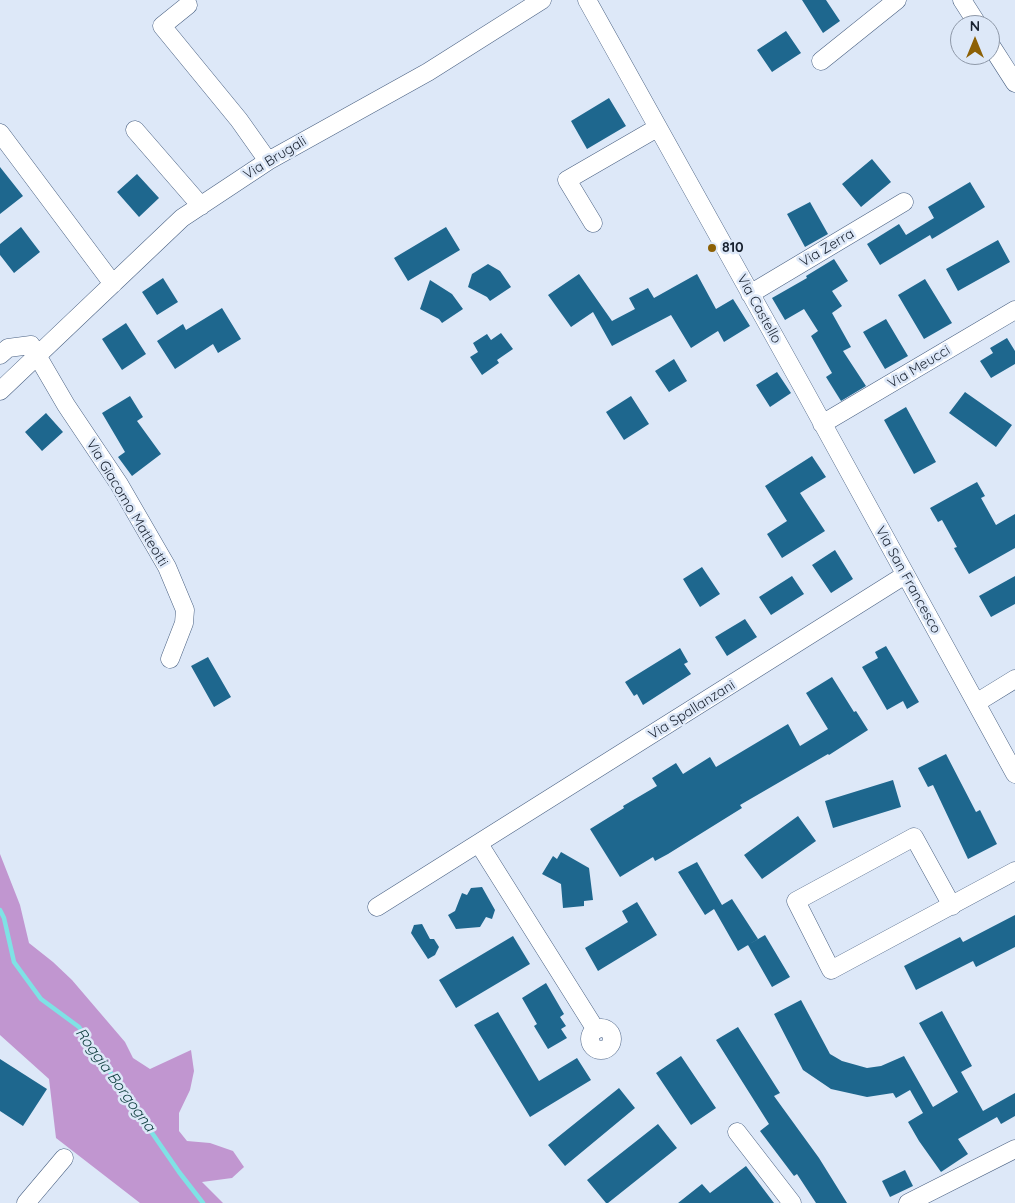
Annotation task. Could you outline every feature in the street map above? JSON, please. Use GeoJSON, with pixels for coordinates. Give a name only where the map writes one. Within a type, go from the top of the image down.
{"type":"FeatureCollection","features":[{"type":"Feature","properties":{"kind":"street","name":"Via Brugali"},"geometry":{"type":"LineString","coordinates":[[0,391],[182,218],[268,161],[428,72],[542,0]]}},
{"type":"Feature","properties":{"kind":"street","name":"Via Castello"},"geometry":{"type":"LineString","coordinates":[[586,0],[802,386]]}},
{"type":"Feature","properties":{"kind":"street"},"geometry":{"type":"LineString","coordinates":[[821,61],[898,0]]}},
{"type":"Feature","properties":{"kind":"street"},"geometry":{"type":"LineString","coordinates":[[962,0],[972,15]]}},
{"type":"Feature","properties":{"kind":"street"},"geometry":{"type":"LineString","coordinates":[[188,4],[162,26],[239,120],[268,161]]}},
{"type":"Feature","properties":{"kind":"street"},"geometry":{"type":"LineString","coordinates":[[1000,60],[1015,83]]}},
{"type":"Feature","properties":{"kind":"street"},"geometry":{"type":"LineString","coordinates":[[593,224],[568,180],[658,128]]}},
{"type":"Feature","properties":{"kind":"street"},"geometry":{"type":"LineString","coordinates":[[135,130],[201,206]]}},
{"type":"Feature","properties":{"kind":"street"},"geometry":{"type":"LineString","coordinates":[[0,133],[113,284]]}},
{"type":"Feature","properties":{"kind":"street","name":"Via Zerra"},"geometry":{"type":"LineString","coordinates":[[750,294],[904,202]]}},
{"type":"Feature","properties":{"kind":"street","name":"Via Meucci"},"geometry":{"type":"LineString","coordinates":[[822,424],[1015,310]]}},
{"type":"Feature","properties":{"kind":"street"},"geometry":{"type":"LineString","coordinates":[[0,355],[8,348],[31,345],[38,356]]}},
{"type":"Feature","properties":{"kind":"street","name":"Via Giacomo Matteotti"},"geometry":{"type":"LineString","coordinates":[[38,356],[66,405],[120,484],[167,567],[185,610],[184,623],[170,659]]}},
{"type":"Feature","properties":{"kind":"street","name":"Via San Francesco"},"geometry":{"type":"LineString","coordinates":[[802,386],[1015,774]]}},
{"type":"Feature","properties":{"kind":"street","name":"Via Spallanzani"},"geometry":{"type":"LineString","coordinates":[[377,907],[905,575]]}},
{"type":"Feature","properties":{"kind":"street"},"geometry":{"type":"LineString","coordinates":[[976,703],[1015,679]]}},
{"type":"Feature","properties":{"kind":"street"},"geometry":{"type":"LineString","coordinates":[[952,906],[914,837],[796,901],[831,970],[952,906],[1015,871]]}},
{"type":"Feature","properties":{"kind":"street"},"geometry":{"type":"LineString","coordinates":[[479,844],[596,1030]]}},
{"type":"Feature","properties":{"kind":"street"},"geometry":{"type":"LineString","coordinates":[[737,1132],[792,1203]]}},
{"type":"Feature","properties":{"kind":"street"},"geometry":{"type":"LineString","coordinates":[[908,1203],[1015,1149]]}},
{"type":"Feature","properties":{"kind":"street"},"geometry":{"type":"LineString","coordinates":[[26,1203],[64,1158]]}},
{"type":"Feature","properties":{"kind":"shaded area"},"geometry":{"type":"Polygon","coordinates":[[[0,854],[20,905],[29,943],[72,980],[125,1042],[133,1058],[150,1069],[191,1050],[194,1071],[190,1090],[179,1113],[179,1131],[187,1141],[210,1143],[233,1151],[244,1167],[232,1178],[202,1182],[223,1203],[140,1203],[56,1138],[49,1079],[0,1035],[0,854]]]}},
{"type":"Feature","properties":{"kind":"building"},"geometry":{"type":"Polygon","coordinates":[[[802,0],[826,0],[840,21],[823,33],[802,0]]]}},
{"type":"Feature","properties":{"kind":"building"},"geometry":{"type":"Polygon","coordinates":[[[786,31],[801,53],[772,72],[757,50],[786,31]]]}},
{"type":"Feature","properties":{"kind":"building"},"geometry":{"type":"Polygon","coordinates":[[[609,98],[626,126],[587,149],[571,121],[609,98]]]}},
{"type":"Feature","properties":{"kind":"building"},"geometry":{"type":"Polygon","coordinates":[[[872,159],[891,182],[861,207],[842,184],[872,159]]]}},
{"type":"Feature","properties":{"kind":"building"},"geometry":{"type":"Polygon","coordinates":[[[0,167],[23,196],[0,214],[0,167]]]}},
{"type":"Feature","properties":{"kind":"building"},"geometry":{"type":"Polygon","coordinates":[[[137,174],[159,198],[139,217],[117,192],[137,174]]]}},
{"type":"Feature","properties":{"kind":"building"},"geometry":{"type":"Polygon","coordinates":[[[970,182],[985,207],[932,239],[930,235],[880,265],[867,244],[899,224],[906,235],[934,218],[928,207],[970,182]]]}},
{"type":"Feature","properties":{"kind":"building"},"geometry":{"type":"Polygon","coordinates":[[[810,202],[828,234],[805,247],[787,214],[810,202]]]}},
{"type":"Feature","properties":{"kind":"building"},"geometry":{"type":"Polygon","coordinates":[[[21,227],[40,252],[14,273],[0,255],[0,244],[21,227]]]}},
{"type":"Feature","properties":{"kind":"building"},"geometry":{"type":"Polygon","coordinates":[[[446,227],[460,250],[408,281],[394,258],[446,227]]]}},
{"type":"Feature","properties":{"kind":"building"},"geometry":{"type":"Polygon","coordinates":[[[998,240],[1010,262],[958,291],[946,269],[998,240]]]}},
{"type":"Feature","properties":{"kind":"building"},"geometry":{"type":"Polygon","coordinates":[[[834,259],[848,281],[832,291],[842,306],[832,313],[851,347],[843,351],[866,386],[841,401],[826,377],[832,373],[811,336],[818,331],[804,309],[785,320],[772,298],[807,278],[806,276],[834,259]]]}},
{"type":"Feature","properties":{"kind":"building"},"geometry":{"type":"Polygon","coordinates":[[[488,264],[500,271],[511,287],[490,301],[487,297],[468,287],[472,274],[488,264]]]}},
{"type":"Feature","properties":{"kind":"building"},"geometry":{"type":"Polygon","coordinates":[[[579,274],[612,321],[635,309],[629,298],[648,288],[654,298],[697,274],[716,309],[733,299],[750,326],[724,342],[718,331],[691,348],[671,315],[612,346],[593,312],[571,327],[548,295],[579,274]]]}},
{"type":"Feature","properties":{"kind":"building"},"geometry":{"type":"Polygon","coordinates":[[[163,278],[178,302],[157,315],[142,292],[163,278]]]}},
{"type":"Feature","properties":{"kind":"building"},"geometry":{"type":"Polygon","coordinates":[[[925,279],[952,323],[924,339],[898,295],[925,279]]]}},
{"type":"Feature","properties":{"kind":"building"},"geometry":{"type":"Polygon","coordinates":[[[430,280],[452,294],[463,309],[442,323],[439,319],[420,309],[430,280]]]}},
{"type":"Feature","properties":{"kind":"building"},"geometry":{"type":"Polygon","coordinates":[[[222,308],[241,339],[218,353],[213,344],[175,369],[157,341],[183,324],[186,330],[222,308]]]}},
{"type":"Feature","properties":{"kind":"building"},"geometry":{"type":"Polygon","coordinates":[[[886,319],[908,356],[885,369],[863,332],[886,319]]]}},
{"type":"Feature","properties":{"kind":"building"},"geometry":{"type":"Polygon","coordinates":[[[126,323],[146,354],[122,370],[102,339],[126,323]]]}},
{"type":"Feature","properties":{"kind":"building"},"geometry":{"type":"Polygon","coordinates":[[[501,333],[513,349],[497,360],[499,363],[482,375],[470,357],[478,352],[473,343],[487,334],[491,340],[501,333]]]}},
{"type":"Feature","properties":{"kind":"building"},"geometry":{"type":"Polygon","coordinates":[[[1007,338],[1015,351],[1015,364],[991,378],[980,361],[993,353],[990,348],[1007,338]]]}},
{"type":"Feature","properties":{"kind":"building"},"geometry":{"type":"Polygon","coordinates":[[[674,359],[687,381],[669,392],[655,371],[674,359]]]}},
{"type":"Feature","properties":{"kind":"building"},"geometry":{"type":"Polygon","coordinates":[[[777,372],[791,393],[770,407],[756,385],[777,372]]]}},
{"type":"Feature","properties":{"kind":"building"},"geometry":{"type":"Polygon","coordinates":[[[965,392],[1012,425],[996,447],[949,413],[965,392]]]}},
{"type":"Feature","properties":{"kind":"building"},"geometry":{"type":"Polygon","coordinates":[[[130,396],[143,417],[137,421],[161,454],[132,476],[118,457],[125,452],[102,413],[130,396]]]}},
{"type":"Feature","properties":{"kind":"building"},"geometry":{"type":"Polygon","coordinates":[[[631,396],[649,424],[624,440],[606,412],[631,396]]]}},
{"type":"Feature","properties":{"kind":"building"},"geometry":{"type":"Polygon","coordinates":[[[906,407],[936,462],[914,474],[884,420],[906,407]]]}},
{"type":"Feature","properties":{"kind":"building"},"geometry":{"type":"Polygon","coordinates":[[[46,413],[63,432],[42,451],[25,432],[46,413]]]}},
{"type":"Feature","properties":{"kind":"building"},"geometry":{"type":"Polygon","coordinates":[[[812,456],[826,477],[800,493],[825,531],[782,558],[767,534],[787,521],[765,486],[812,456]]]}},
{"type":"Feature","properties":{"kind":"building"},"geometry":{"type":"Polygon","coordinates":[[[977,482],[985,496],[981,498],[996,525],[1015,514],[1015,548],[969,574],[954,548],[957,547],[942,520],[938,522],[930,508],[977,482]]]}},
{"type":"Feature","properties":{"kind":"building"},"geometry":{"type":"Polygon","coordinates":[[[835,550],[853,579],[831,593],[812,565],[835,550]]]}},
{"type":"Feature","properties":{"kind":"building"},"geometry":{"type":"Polygon","coordinates":[[[702,567],[720,594],[700,607],[683,579],[702,567]]]}},
{"type":"Feature","properties":{"kind":"building"},"geometry":{"type":"Polygon","coordinates":[[[792,576],[804,594],[771,615],[759,597],[792,576]]]}},
{"type":"Feature","properties":{"kind":"building"},"geometry":{"type":"Polygon","coordinates":[[[1015,576],[1015,604],[991,617],[979,596],[1015,576]]]}},
{"type":"Feature","properties":{"kind":"building"},"geometry":{"type":"Polygon","coordinates":[[[745,619],[757,637],[727,656],[715,637],[745,619]]]}},
{"type":"Feature","properties":{"kind":"building"},"geometry":{"type":"Polygon","coordinates":[[[886,646],[919,702],[907,709],[903,701],[887,710],[862,667],[878,658],[875,652],[886,646]]]}},
{"type":"Feature","properties":{"kind":"building"},"geometry":{"type":"Polygon","coordinates":[[[680,648],[688,662],[684,664],[691,674],[643,705],[637,694],[634,696],[625,682],[680,648]]]}},
{"type":"Feature","properties":{"kind":"building"},"geometry":{"type":"Polygon","coordinates":[[[208,657],[231,697],[214,707],[191,666],[208,657]]]}},
{"type":"Feature","properties":{"kind":"building"},"geometry":{"type":"Polygon","coordinates":[[[832,677],[868,730],[829,755],[740,805],[742,808],[668,854],[655,861],[653,857],[620,877],[590,829],[624,808],[623,806],[657,786],[652,778],[676,763],[683,774],[710,757],[716,767],[788,724],[800,746],[828,729],[806,693],[832,677]]]}},
{"type":"Feature","properties":{"kind":"building"},"geometry":{"type":"Polygon","coordinates":[[[946,754],[976,812],[980,810],[997,844],[968,859],[933,785],[928,787],[918,768],[946,754]]]}},
{"type":"Feature","properties":{"kind":"building"},"geometry":{"type":"Polygon","coordinates":[[[893,780],[901,807],[833,828],[825,801],[893,780]]]}},
{"type":"Feature","properties":{"kind":"building"},"geometry":{"type":"Polygon","coordinates":[[[798,816],[816,841],[762,879],[744,855],[798,816]]]}},
{"type":"Feature","properties":{"kind":"building"},"geometry":{"type":"Polygon","coordinates":[[[561,852],[589,868],[593,900],[584,901],[584,906],[563,908],[561,884],[542,874],[553,856],[557,859],[561,852]]]}},
{"type":"Feature","properties":{"kind":"building"},"geometry":{"type":"Polygon","coordinates":[[[697,862],[722,905],[732,899],[758,939],[738,951],[714,909],[705,915],[678,872],[697,862]]]}},
{"type":"Feature","properties":{"kind":"building"},"geometry":{"type":"Polygon","coordinates":[[[482,887],[495,910],[492,919],[486,917],[480,927],[456,929],[448,915],[455,911],[462,893],[467,895],[471,888],[482,887]]]}},
{"type":"Feature","properties":{"kind":"building"},"geometry":{"type":"Polygon","coordinates":[[[637,902],[657,935],[598,971],[585,948],[628,922],[622,911],[637,902]]]}},
{"type":"Feature","properties":{"kind":"building"},"geometry":{"type":"Polygon","coordinates":[[[1015,915],[1015,947],[976,967],[973,961],[916,990],[904,966],[960,937],[963,942],[1015,915]]]}},
{"type":"Feature","properties":{"kind":"building"},"geometry":{"type":"Polygon","coordinates":[[[422,924],[430,939],[434,939],[439,947],[435,955],[428,959],[411,933],[414,925],[422,924]]]}},
{"type":"Feature","properties":{"kind":"building"},"geometry":{"type":"Polygon","coordinates":[[[765,935],[790,977],[772,987],[748,945],[765,935]]]}},
{"type":"Feature","properties":{"kind":"building"},"geometry":{"type":"Polygon","coordinates":[[[513,936],[530,964],[456,1008],[439,980],[513,936]]]}},
{"type":"Feature","properties":{"kind":"building"},"geometry":{"type":"Polygon","coordinates":[[[546,983],[564,1014],[560,1017],[566,1026],[561,1029],[567,1038],[548,1049],[534,1026],[537,1024],[522,998],[546,983]]]}},
{"type":"Feature","properties":{"kind":"building"},"geometry":{"type":"Polygon","coordinates":[[[801,1000],[830,1054],[842,1061],[867,1068],[881,1066],[904,1056],[933,1107],[958,1092],[919,1023],[942,1011],[972,1066],[961,1072],[983,1111],[1015,1093],[1015,1116],[1001,1124],[997,1117],[958,1139],[968,1154],[941,1172],[908,1122],[923,1113],[910,1090],[896,1098],[893,1093],[867,1097],[831,1089],[803,1070],[774,1014],[801,1000]]]}},
{"type":"Feature","properties":{"kind":"building"},"geometry":{"type":"Polygon","coordinates":[[[498,1012],[539,1081],[577,1058],[591,1080],[530,1117],[474,1025],[498,1012]]]}},
{"type":"Feature","properties":{"kind":"building"},"geometry":{"type":"Polygon","coordinates":[[[738,1027],[780,1093],[774,1096],[819,1158],[847,1203],[816,1203],[797,1174],[794,1176],[760,1131],[769,1124],[716,1040],[738,1027]]]}},
{"type":"Feature","properties":{"kind":"building"},"geometry":{"type":"Polygon","coordinates":[[[681,1056],[716,1108],[691,1125],[656,1073],[681,1056]]]}},
{"type":"Feature","properties":{"kind":"building"},"geometry":{"type":"Polygon","coordinates":[[[0,1059],[47,1089],[23,1126],[0,1111],[0,1059]]]}},
{"type":"Feature","properties":{"kind":"building"},"geometry":{"type":"Polygon","coordinates":[[[619,1088],[635,1108],[565,1166],[548,1145],[619,1088]]]}},
{"type":"Feature","properties":{"kind":"building"},"geometry":{"type":"Polygon","coordinates":[[[658,1124],[677,1148],[606,1203],[587,1180],[658,1124]]]}},
{"type":"Feature","properties":{"kind":"building"},"geometry":{"type":"Polygon","coordinates":[[[746,1166],[774,1203],[678,1203],[702,1184],[710,1193],[746,1166]]]}},
{"type":"Feature","properties":{"kind":"building"},"geometry":{"type":"Polygon","coordinates":[[[905,1170],[913,1186],[890,1197],[882,1181],[905,1170]]]}},
{"type":"Feature","properties":{"kind":"waterway","name":"Roggia Borgogna"},"geometry":{"type":"LineString","coordinates":[[0,910],[4,918],[14,962],[41,999],[79,1027],[179,1172],[203,1203]]}},
{"type":"Feature","properties":{"kind":"place","name":"810"},"geometry":{"type":"Point","coordinates":[712,248]}}]}
